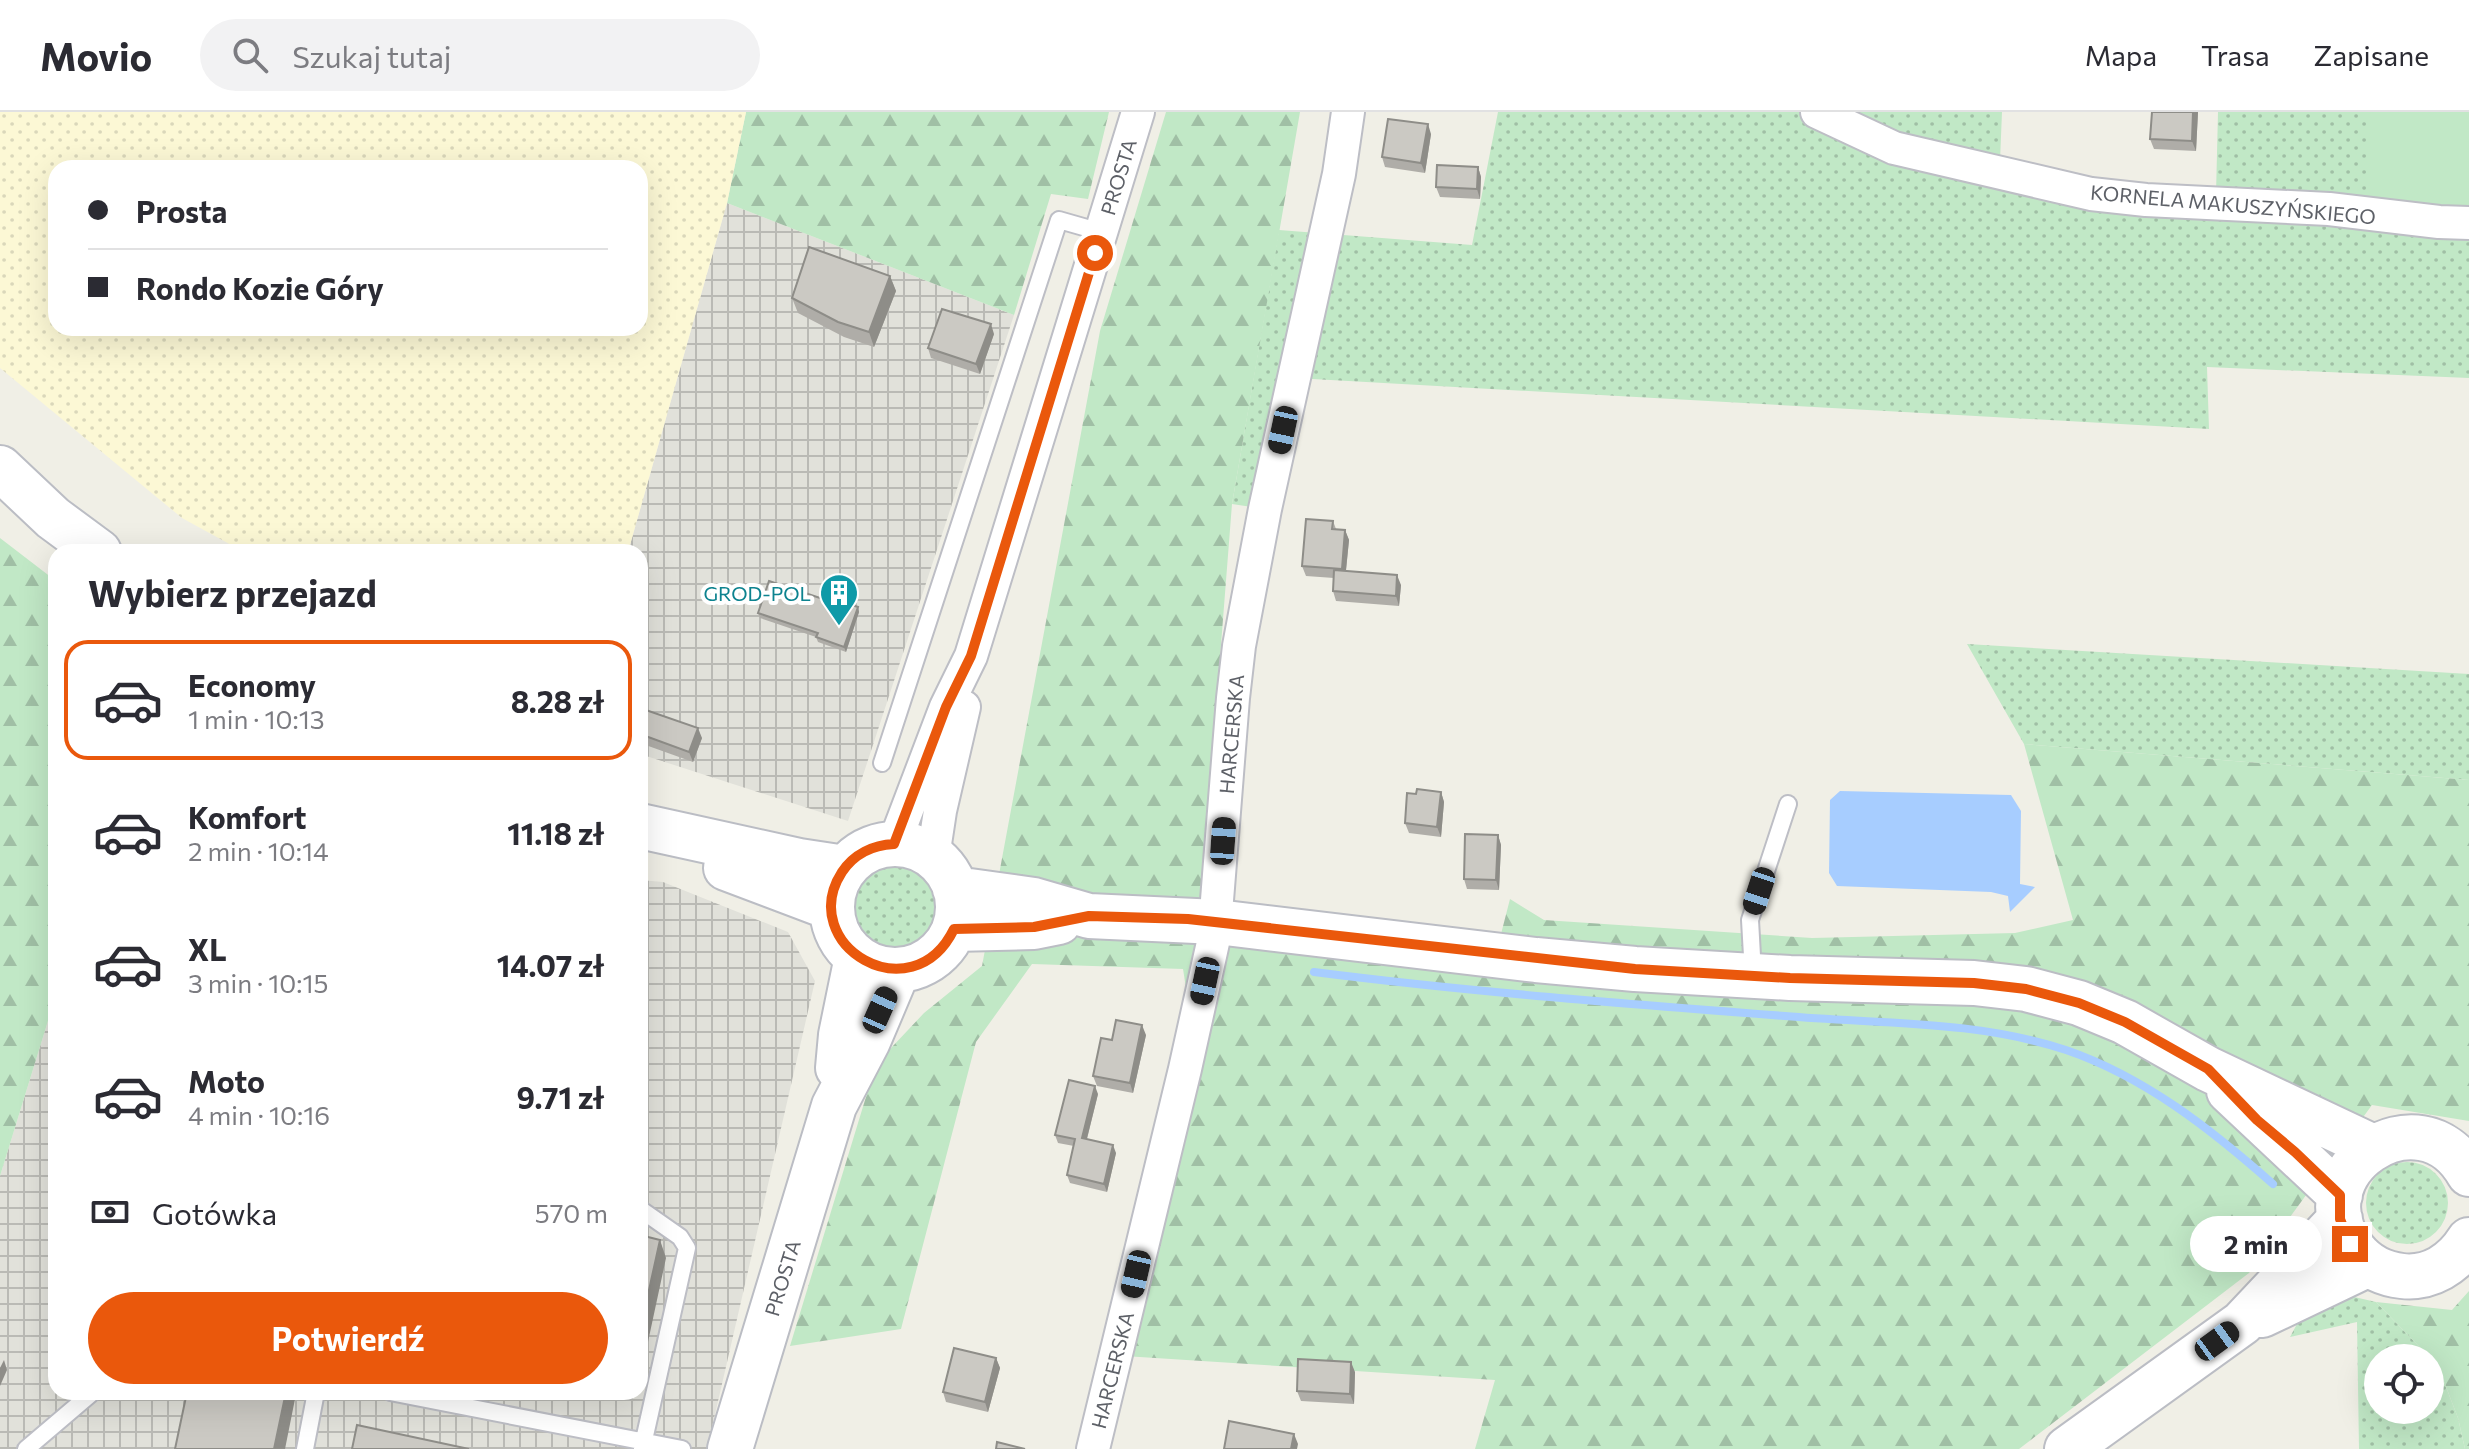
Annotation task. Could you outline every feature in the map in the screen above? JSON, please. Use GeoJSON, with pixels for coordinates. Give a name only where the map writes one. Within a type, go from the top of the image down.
{"type":"FeatureCollection","features":[{"type":"Feature","properties":{"kind":"street","name":"PROSTA"},"geometry":{"type":"LineString","coordinates":[[934,880],[940,811],[963,711],[971,656],[1138,112]]}},
{"type":"Feature","properties":{"kind":"street","name":"HARCERSKA"},"geometry":{"type":"LineString","coordinates":[[1093,1449],[1189,1056],[1217,922],[1239,646],[1265,509],[1339,174],[1348,112]]}},
{"type":"Feature","properties":{"kind":"street","name":"KORNELA MAKUSZYŃSKIEGO"},"geometry":{"type":"LineString","coordinates":[[1817,112],[1894,148],[2091,194],[2146,200],[2329,209],[2469,223]]}},
{"type":"Feature","properties":{"kind":"street"},"geometry":{"type":"LineString","coordinates":[[0,468],[43,509],[89,544]]}},
{"type":"Feature","properties":{"kind":"street"},"geometry":{"type":"LineString","coordinates":[[648,830],[688,845],[839,888]]}},
{"type":"Feature","properties":{"kind":"street"},"geometry":{"type":"LineString","coordinates":[[934,880],[943,947],[928,961],[898,970],[876,967],[857,957],[842,940],[833,919],[839,888],[867,850],[934,880],[1034,900],[1089,916],[1217,922],[1536,960],[1753,976],[1974,983],[2026,989],[2079,1003],[2125,1022],[2208,1069],[2373,1147]]}},
{"type":"Feature","properties":{"kind":"street","name":"PROSTA"},"geometry":{"type":"LineString","coordinates":[[855,1038],[857,957]]}},
{"type":"Feature","properties":{"kind":"street","name":"PROSTA"},"geometry":{"type":"LineString","coordinates":[[730,1449],[855,1038],[898,970]]}},
{"type":"Feature","properties":{"kind":"street"},"geometry":{"type":"LineString","coordinates":[[2208,1069],[2257,1120],[2295,1152],[2340,1207],[2350,1244],[2369,1264],[2395,1275],[2424,1274],[2451,1261],[2469,1240]]}},
{"type":"Feature","properties":{"kind":"street"},"geometry":{"type":"LineString","coordinates":[[2067,1449],[2242,1323],[2340,1207],[2351,1167],[2373,1147],[2386,1141],[2413,1137],[2459,1150]]}},
{"type":"Feature","properties":{"kind":"street"},"geometry":{"type":"LineString","coordinates":[[2242,1323],[2291,1304],[2369,1264]]}},
{"type":"Feature","properties":{"kind":"lane"},"geometry":{"type":"LineString","coordinates":[[882,763],[1059,220],[1101,232]]}},
{"type":"Feature","properties":{"kind":"lane"},"geometry":{"type":"LineString","coordinates":[[1753,976],[1750,920],[1788,804]]}},
{"type":"Feature","properties":{"kind":"lane"},"geometry":{"type":"LineString","coordinates":[[643,1445],[687,1248],[680,1237],[648,1213]]}},
{"type":"Feature","properties":{"kind":"lane"},"geometry":{"type":"LineString","coordinates":[[26,1449],[84,1400]]}},
{"type":"Feature","properties":{"kind":"lane"},"geometry":{"type":"LineString","coordinates":[[305,1449],[314,1400]]}},
{"type":"Feature","properties":{"kind":"lane"},"geometry":{"type":"LineString","coordinates":[[428,1400],[643,1445],[682,1449]]}},
{"type":"Feature","properties":{"kind":"shaded area"},"geometry":{"type":"Polygon","coordinates":[[[727,203],[1014,315],[848,821],[648,757],[648,544],[630,544],[727,203]]]}},
{"type":"Feature","properties":{"kind":"shaded area"},"geometry":{"type":"Polygon","coordinates":[[[648,881],[663,882],[788,932],[815,981],[707,1449],[0,1449],[0,1176],[48,1021],[48,1400],[648,1400],[648,881]]]}},
{"type":"Feature","properties":{"kind":"green space"},"geometry":{"type":"Polygon","coordinates":[[[746,112],[1109,112],[1088,199],[1051,194],[1014,315],[727,203],[746,112]]]}},
{"type":"Feature","properties":{"kind":"green space"},"geometry":{"type":"Polygon","coordinates":[[[1166,112],[1300,112],[1232,504],[1199,926],[1501,934],[1510,899],[1544,920],[1812,938],[2015,933],[2073,920],[2024,744],[2469,780],[2469,1121],[2372,1105],[2249,1273],[2019,1449],[1475,1449],[1495,1380],[1124,1356],[1195,1045],[1183,969],[1032,964],[976,1042],[901,1329],[790,1346],[876,1064],[924,1013],[982,966],[1100,331],[1166,112]]]}},
{"type":"Feature","properties":{"kind":"green space"},"geometry":{"type":"Polygon","coordinates":[[[1498,112],[2002,112],[2000,161],[2087,185],[2216,194],[2218,112],[2367,112],[2368,202],[2469,210],[2469,378],[2207,367],[2209,429],[1295,378],[1285,498],[1265,509],[1232,504],[1279,230],[1472,245],[1498,112]]]}},
{"type":"Feature","properties":{"kind":"green space"},"geometry":{"type":"Polygon","coordinates":[[[2367,112],[2469,112],[2469,210],[2367,202],[2367,112]]]}},
{"type":"Feature","properties":{"kind":"green space"},"geometry":{"type":"Polygon","coordinates":[[[0,538],[48,575],[48,1021],[0,1176],[0,538]]]}},
{"type":"Feature","properties":{"kind":"green space"},"geometry":{"type":"Polygon","coordinates":[[[1967,644],[2469,674],[2469,780],[2024,744],[1967,644]]]}},
{"type":"Feature","properties":{"kind":"green space"},"geometry":{"type":"Polygon","coordinates":[[[896,859],[913,863],[928,872],[937,887],[941,904],[937,921],[928,936],[913,945],[896,949],[879,945],[864,936],[855,921],[851,904],[855,887],[864,872],[879,863],[896,859]]]}},
{"type":"Feature","properties":{"kind":"green space"},"geometry":{"type":"Polygon","coordinates":[[[2407,1162],[2423,1165],[2436,1174],[2445,1187],[2448,1203],[2445,1219],[2436,1232],[2423,1241],[2407,1244],[2391,1241],[2378,1232],[2369,1219],[2366,1203],[2369,1187],[2378,1174],[2391,1165],[2407,1162]]]}},
{"type":"Feature","properties":{"kind":"green space"},"geometry":{"type":"Polygon","coordinates":[[[2469,1291],[2469,1449],[2465,1449],[2458,1418],[2444,1382],[2444,1344],[2417,1344],[2376,1302],[2452,1310],[2469,1291]]]}},
{"type":"Feature","properties":{"kind":"green space"},"geometry":{"type":"Polygon","coordinates":[[[2350,1296],[2376,1302],[2417,1344],[2364,1344],[2364,1424],[2444,1424],[2444,1382],[2458,1418],[2465,1449],[2359,1449],[2357,1322],[2290,1337],[2297,1324],[2350,1296]]]}},
{"type":"Feature","properties":{"kind":"sand"},"geometry":{"type":"Polygon","coordinates":[[[0,112],[746,112],[727,203],[630,544],[229,544],[182,518],[0,368],[0,112]]]}},
{"type":"Feature","properties":{"kind":"water"},"geometry":{"type":"Polygon","coordinates":[[[1840,791],[2011,795],[2021,811],[2020,884],[2035,887],[2010,912],[2008,896],[1991,892],[1837,886],[1829,873],[1830,800],[1840,791]]]}},
{"type":"Feature","properties":{"kind":"building"},"geometry":{"type":"Polygon","coordinates":[[[2152,112],[2193,112],[2192,141],[2150,139],[2152,112]]]}},
{"type":"Feature","properties":{"kind":"building"},"geometry":{"type":"Polygon","coordinates":[[[1388,119],[1428,124],[1421,163],[1382,157],[1388,119]]]}},
{"type":"Feature","properties":{"kind":"building"},"geometry":{"type":"Polygon","coordinates":[[[1437,165],[1478,167],[1477,189],[1436,187],[1437,165]]]}},
{"type":"Feature","properties":{"kind":"building"},"geometry":{"type":"Polygon","coordinates":[[[809,247],[890,276],[869,332],[838,322],[792,298],[809,247]]]}},
{"type":"Feature","properties":{"kind":"building"},"geometry":{"type":"Polygon","coordinates":[[[942,309],[991,324],[976,364],[928,348],[942,309]]]}},
{"type":"Feature","properties":{"kind":"building"},"geometry":{"type":"Polygon","coordinates":[[[1306,519],[1333,521],[1332,529],[1345,530],[1342,569],[1302,566],[1306,519]]]}},
{"type":"Feature","properties":{"kind":"building"},"geometry":{"type":"Polygon","coordinates":[[[1334,570],[1397,575],[1396,596],[1333,591],[1334,570]]]}},
{"type":"Feature","properties":{"kind":"building"},"geometry":{"type":"Polygon","coordinates":[[[769,581],[858,607],[844,647],[816,637],[818,633],[758,613],[769,581]]]}},
{"type":"Feature","properties":{"kind":"building"},"geometry":{"type":"Polygon","coordinates":[[[648,711],[698,728],[689,752],[648,737],[648,711]]]}},
{"type":"Feature","properties":{"kind":"building"},"geometry":{"type":"Polygon","coordinates":[[[1417,789],[1441,792],[1437,827],[1405,823],[1407,793],[1416,794],[1417,789]]]}},
{"type":"Feature","properties":{"kind":"building"},"geometry":{"type":"Polygon","coordinates":[[[1465,834],[1498,835],[1496,880],[1464,879],[1465,834]]]}},
{"type":"Feature","properties":{"kind":"building"},"geometry":{"type":"Polygon","coordinates":[[[1116,1020],[1142,1025],[1130,1083],[1093,1076],[1101,1038],[1112,1040],[1116,1020]]]}},
{"type":"Feature","properties":{"kind":"building"},"geometry":{"type":"Polygon","coordinates":[[[1069,1080],[1095,1086],[1082,1138],[1113,1145],[1104,1184],[1067,1175],[1075,1139],[1055,1135],[1069,1080]]]}},
{"type":"Feature","properties":{"kind":"building"},"geometry":{"type":"Polygon","coordinates":[[[648,1237],[660,1240],[648,1295],[648,1237]]]}},
{"type":"Feature","properties":{"kind":"building"},"geometry":{"type":"Polygon","coordinates":[[[954,1348],[996,1358],[985,1402],[943,1392],[954,1348]]]}},
{"type":"Feature","properties":{"kind":"building"},"geometry":{"type":"Polygon","coordinates":[[[1298,1359],[1351,1362],[1350,1394],[1297,1391],[1298,1359]]]}},
{"type":"Feature","properties":{"kind":"building"},"geometry":{"type":"Polygon","coordinates":[[[185,1400],[284,1400],[274,1449],[175,1449],[185,1400]]]}},
{"type":"Feature","properties":{"kind":"building"},"geometry":{"type":"Polygon","coordinates":[[[1229,1421],[1294,1434],[1291,1449],[1224,1449],[1229,1421]]]}},
{"type":"Feature","properties":{"kind":"building"},"geometry":{"type":"Polygon","coordinates":[[[357,1425],[469,1449],[352,1449],[357,1425]]]}},
{"type":"Feature","properties":{"kind":"building"},"geometry":{"type":"Polygon","coordinates":[[[997,1442],[1025,1449],[996,1449],[997,1442]]]}},
{"type":"Feature","properties":{"kind":"waterway"},"geometry":{"type":"LineString","coordinates":[[1314,972],[1608,1002],[1962,1028],[2032,1040],[2095,1061],[2150,1090],[2202,1125],[2273,1184]]}},
{"type":"Feature","properties":{"kind":"place","name":"GROD-POL"},"geometry":{"type":"Point","coordinates":[839,627]}},
{"type":"Feature","properties":{"kind":"route"},"geometry":{"type":"LineString","coordinates":[[1095,253],[971,656],[946,707],[894,844],[876,846],[859,855],[845,868],[835,887],[833,919],[842,940],[857,957],[876,967],[898,970],[928,961],[943,947],[954,929],[1034,927],[1089,916],[1188,919],[1635,969],[1790,978],[1974,983],[2026,989],[2098,1010],[2155,1037],[2208,1069],[2257,1120],[2340,1195],[2340,1219],[2350,1244]]}}]}
